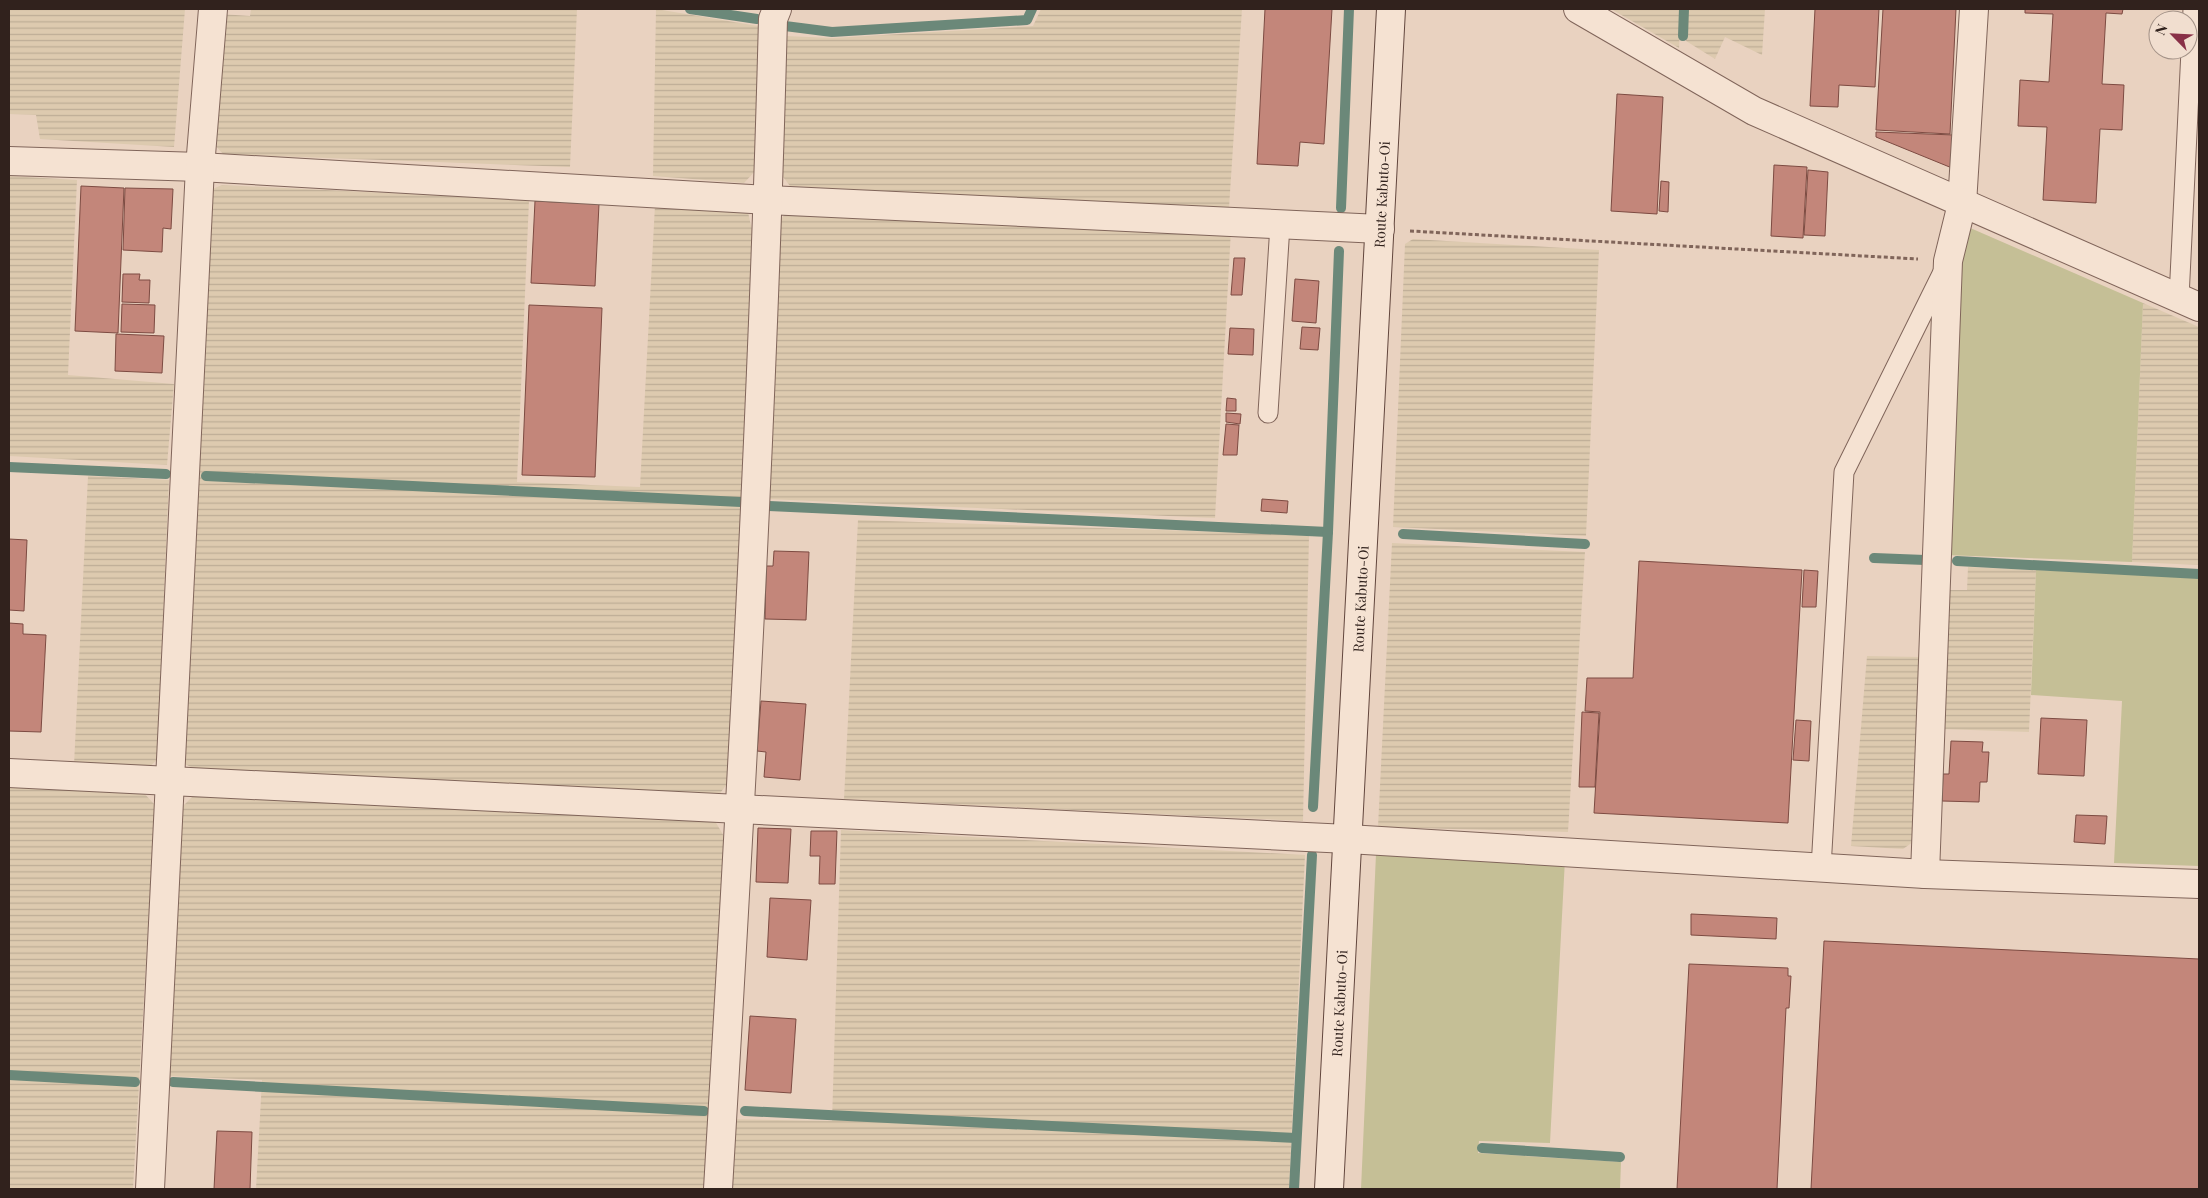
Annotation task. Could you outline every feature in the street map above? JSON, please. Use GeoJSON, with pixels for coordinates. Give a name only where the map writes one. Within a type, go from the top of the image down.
{"type":"FeatureCollection","features":[{"type":"Feature","properties":{"kind":"street"},"geometry":{"type":"LineString","coordinates":[[150,1189],[200,167],[213,9]]}},
{"type":"Feature","properties":{"kind":"street"},"geometry":{"type":"LineString","coordinates":[[718,1189],[740,810],[768,200],[773,19],[777,9]]}},
{"type":"Feature","properties":{"kind":"street","name":"Route Kabuto-Oi"},"geometry":{"type":"LineString","coordinates":[[1329,1189],[1391,9]]}},
{"type":"Feature","properties":{"kind":"street"},"geometry":{"type":"LineString","coordinates":[[1578,9],[1754,111],[2189,303]]}},
{"type":"Feature","properties":{"kind":"street"},"geometry":{"type":"LineString","coordinates":[[1925,874],[1948,261],[1962,204],[1974,9]]}},
{"type":"Feature","properties":{"kind":"street"},"geometry":{"type":"LineString","coordinates":[[9,161],[200,167],[768,200],[1380,229]]}},
{"type":"Feature","properties":{"kind":"street"},"geometry":{"type":"LineString","coordinates":[[9,773],[1348,839],[1925,874],[2199,884]]}},
{"type":"Feature","properties":{"kind":"lane"},"geometry":{"type":"LineString","coordinates":[[2189,303],[2193,9]]}},
{"type":"Feature","properties":{"kind":"lane"},"geometry":{"type":"LineString","coordinates":[[1268,413],[1280,225]]}},
{"type":"Feature","properties":{"kind":"lane"},"geometry":{"type":"LineString","coordinates":[[1821,868],[1844,472],[1948,261]]}},
{"type":"Feature","properties":{"kind":"path"},"geometry":{"type":"LineString","coordinates":[[1380,229],[1948,261]]}},
{"type":"Feature","properties":{"kind":"shaded area"},"geometry":{"type":"Polygon","coordinates":[[[9,9],[185,9],[174,147],[40,139],[36,115],[9,114],[9,9]]]}},
{"type":"Feature","properties":{"kind":"shaded area"},"geometry":{"type":"Polygon","coordinates":[[[251,9],[577,9],[570,167],[223,154],[212,142],[221,14],[250,16],[251,9]]]}},
{"type":"Feature","properties":{"kind":"shaded area"},"geometry":{"type":"Polygon","coordinates":[[[656,9],[764,27],[758,168],[744,183],[653,176],[656,9]]]}},
{"type":"Feature","properties":{"kind":"shaded area"},"geometry":{"type":"Polygon","coordinates":[[[1041,9],[1242,9],[1229,208],[790,186],[780,173],[785,36],[833,38],[1033,26],[1041,9]]]}},
{"type":"Feature","properties":{"kind":"shaded area"},"geometry":{"type":"Polygon","coordinates":[[[1611,9],[1681,9],[1679,48],[1611,9]]]}},
{"type":"Feature","properties":{"kind":"shaded area"},"geometry":{"type":"Polygon","coordinates":[[[1688,9],[1765,9],[1762,55],[1725,37],[1715,59],[1686,41],[1688,9]]]}},
{"type":"Feature","properties":{"kind":"shaded area"},"geometry":{"type":"Polygon","coordinates":[[[9,176],[77,180],[68,375],[174,384],[167,465],[9,456],[9,176]]]}},
{"type":"Feature","properties":{"kind":"shaded area"},"geometry":{"type":"Polygon","coordinates":[[[222,185],[529,200],[517,482],[640,487],[655,205],[747,208],[753,234],[730,780],[718,796],[201,772],[183,763],[210,190],[222,185]]]}},
{"type":"Feature","properties":{"kind":"shaded area"},"geometry":{"type":"Polygon","coordinates":[[[787,212],[1231,230],[1215,518],[766,499],[775,226],[787,212]]]}},
{"type":"Feature","properties":{"kind":"shaded area"},"geometry":{"type":"Polygon","coordinates":[[[1968,227],[2143,303],[2132,562],[1945,555],[1959,246],[1968,227]]]}},
{"type":"Feature","properties":{"kind":"shaded area"},"geometry":{"type":"Polygon","coordinates":[[[1413,239],[1599,250],[1586,536],[1393,527],[1405,244],[1413,239]]]}},
{"type":"Feature","properties":{"kind":"shaded area"},"geometry":{"type":"Polygon","coordinates":[[[2143,303],[2199,327],[2199,565],[2132,562],[2143,303]]]}},
{"type":"Feature","properties":{"kind":"shaded area"},"geometry":{"type":"Polygon","coordinates":[[[88,476],[169,480],[157,760],[148,768],[74,765],[88,476]]]}},
{"type":"Feature","properties":{"kind":"shaded area"},"geometry":{"type":"Polygon","coordinates":[[[858,520],[1309,535],[1303,821],[844,799],[858,520]]]}},
{"type":"Feature","properties":{"kind":"shaded area"},"geometry":{"type":"Polygon","coordinates":[[[1392,543],[1585,552],[1568,832],[1378,827],[1392,543]]]}},
{"type":"Feature","properties":{"kind":"shaded area"},"geometry":{"type":"Polygon","coordinates":[[[1968,567],[2036,570],[2029,732],[1941,729],[1947,590],[1967,590],[1968,567]]]}},
{"type":"Feature","properties":{"kind":"shaded area"},"geometry":{"type":"Polygon","coordinates":[[[2036,570],[2199,577],[2199,866],[2114,863],[2122,701],[2031,695],[2036,570]]]}},
{"type":"Feature","properties":{"kind":"shaded area"},"geometry":{"type":"Polygon","coordinates":[[[1867,656],[1921,657],[1913,842],[1903,849],[1851,846],[1867,656]]]}},
{"type":"Feature","properties":{"kind":"shaded area"},"geometry":{"type":"Polygon","coordinates":[[[9,785],[142,791],[155,805],[133,1189],[9,1189],[9,785]]]}},
{"type":"Feature","properties":{"kind":"shaded area"},"geometry":{"type":"Polygon","coordinates":[[[194,795],[715,821],[725,838],[708,1189],[256,1189],[262,1080],[168,1076],[180,809],[194,795]]]}},
{"type":"Feature","properties":{"kind":"shaded area"},"geometry":{"type":"Polygon","coordinates":[[[841,830],[1305,855],[1289,1189],[726,1189],[730,1119],[832,1121],[841,830]]]}},
{"type":"Feature","properties":{"kind":"shaded area"},"geometry":{"type":"Polygon","coordinates":[[[1376,854],[1565,859],[1550,1143],[1479,1141],[1478,1153],[1621,1162],[1620,1189],[1361,1189],[1376,854]]]}},
{"type":"Feature","properties":{"kind":"building"},"geometry":{"type":"Polygon","coordinates":[[[1265,9],[1332,9],[1324,144],[1300,142],[1298,166],[1257,164],[1265,9]]]}},
{"type":"Feature","properties":{"kind":"building"},"geometry":{"type":"Polygon","coordinates":[[[1815,9],[1879,9],[1875,87],[1839,85],[1838,107],[1810,106],[1815,9]]]}},
{"type":"Feature","properties":{"kind":"building"},"geometry":{"type":"Polygon","coordinates":[[[1883,9],[1956,9],[1950,134],[1876,130],[1883,9]]]}},
{"type":"Feature","properties":{"kind":"building"},"geometry":{"type":"Polygon","coordinates":[[[2025,9],[2123,9],[2122,14],[2106,13],[2102,84],[2124,85],[2122,130],[2100,129],[2096,203],[2043,200],[2047,127],[2018,126],[2020,80],[2049,82],[2053,14],[2025,13],[2025,9]]]}},
{"type":"Feature","properties":{"kind":"building"},"geometry":{"type":"Polygon","coordinates":[[[1617,94],[1663,97],[1657,214],[1611,211],[1617,94]]]}},
{"type":"Feature","properties":{"kind":"building"},"geometry":{"type":"Polygon","coordinates":[[[1876,132],[1954,135],[1952,168],[1876,137],[1876,132]]]}},
{"type":"Feature","properties":{"kind":"building"},"geometry":{"type":"Polygon","coordinates":[[[1774,165],[1807,167],[1803,238],[1771,236],[1774,165]]]}},
{"type":"Feature","properties":{"kind":"building"},"geometry":{"type":"Polygon","coordinates":[[[1808,170],[1828,172],[1825,236],[1804,235],[1808,170]]]}},
{"type":"Feature","properties":{"kind":"building"},"geometry":{"type":"Polygon","coordinates":[[[1661,181],[1669,182],[1668,212],[1659,211],[1661,181]]]}},
{"type":"Feature","properties":{"kind":"building"},"geometry":{"type":"Polygon","coordinates":[[[81,186],[124,188],[118,333],[75,331],[81,186]]]}},
{"type":"Feature","properties":{"kind":"building"},"geometry":{"type":"Polygon","coordinates":[[[125,188],[173,189],[171,229],[163,228],[162,252],[123,250],[125,188]]]}},
{"type":"Feature","properties":{"kind":"building"},"geometry":{"type":"Polygon","coordinates":[[[535,201],[599,204],[595,286],[531,283],[535,201]]]}},
{"type":"Feature","properties":{"kind":"building"},"geometry":{"type":"Polygon","coordinates":[[[1234,258],[1245,258],[1242,295],[1231,295],[1234,258]]]}},
{"type":"Feature","properties":{"kind":"building"},"geometry":{"type":"Polygon","coordinates":[[[123,274],[140,274],[139,280],[150,280],[149,303],[122,302],[123,274]]]}},
{"type":"Feature","properties":{"kind":"building"},"geometry":{"type":"Polygon","coordinates":[[[1295,279],[1319,281],[1316,323],[1292,321],[1295,279]]]}},
{"type":"Feature","properties":{"kind":"building"},"geometry":{"type":"Polygon","coordinates":[[[122,304],[155,305],[154,333],[121,332],[122,304]]]}},
{"type":"Feature","properties":{"kind":"building"},"geometry":{"type":"Polygon","coordinates":[[[529,305],[602,308],[595,477],[522,475],[529,305]]]}},
{"type":"Feature","properties":{"kind":"building"},"geometry":{"type":"Polygon","coordinates":[[[1302,327],[1320,328],[1318,350],[1300,349],[1302,327]]]}},
{"type":"Feature","properties":{"kind":"building"},"geometry":{"type":"Polygon","coordinates":[[[1230,328],[1254,329],[1253,355],[1228,354],[1230,328]]]}},
{"type":"Feature","properties":{"kind":"building"},"geometry":{"type":"Polygon","coordinates":[[[116,334],[164,336],[162,373],[115,371],[116,334]]]}},
{"type":"Feature","properties":{"kind":"building"},"geometry":{"type":"Polygon","coordinates":[[[1227,398],[1236,399],[1236,411],[1226,411],[1227,398]]]}},
{"type":"Feature","properties":{"kind":"building"},"geometry":{"type":"Polygon","coordinates":[[[1226,413],[1241,414],[1240,424],[1226,422],[1226,413]]]}},
{"type":"Feature","properties":{"kind":"building"},"geometry":{"type":"Polygon","coordinates":[[[1226,424],[1239,425],[1237,455],[1223,455],[1226,424]]]}},
{"type":"Feature","properties":{"kind":"building"},"geometry":{"type":"Polygon","coordinates":[[[1262,499],[1288,501],[1287,513],[1261,511],[1262,499]]]}},
{"type":"Feature","properties":{"kind":"building"},"geometry":{"type":"Polygon","coordinates":[[[9,539],[27,540],[24,611],[9,610],[9,539]]]}},
{"type":"Feature","properties":{"kind":"building"},"geometry":{"type":"Polygon","coordinates":[[[774,551],[809,552],[806,620],[765,619],[766,566],[773,566],[774,551]]]}},
{"type":"Feature","properties":{"kind":"building"},"geometry":{"type":"Polygon","coordinates":[[[1639,561],[1802,570],[1788,823],[1594,813],[1600,712],[1585,711],[1587,678],[1633,678],[1639,561]]]}},
{"type":"Feature","properties":{"kind":"building"},"geometry":{"type":"Polygon","coordinates":[[[1804,570],[1818,571],[1816,607],[1802,607],[1804,570]]]}},
{"type":"Feature","properties":{"kind":"building"},"geometry":{"type":"Polygon","coordinates":[[[9,623],[23,624],[23,634],[46,635],[41,732],[9,731],[9,623]]]}},
{"type":"Feature","properties":{"kind":"building"},"geometry":{"type":"Polygon","coordinates":[[[761,701],[806,704],[800,780],[764,777],[766,752],[757,751],[761,701]]]}},
{"type":"Feature","properties":{"kind":"building"},"geometry":{"type":"Polygon","coordinates":[[[1582,712],[1599,713],[1595,787],[1579,787],[1582,712]]]}},
{"type":"Feature","properties":{"kind":"building"},"geometry":{"type":"Polygon","coordinates":[[[2041,718],[2087,720],[2084,776],[2038,774],[2041,718]]]}},
{"type":"Feature","properties":{"kind":"building"},"geometry":{"type":"Polygon","coordinates":[[[1796,720],[1811,721],[1809,761],[1793,760],[1796,720]]]}},
{"type":"Feature","properties":{"kind":"building"},"geometry":{"type":"Polygon","coordinates":[[[1951,741],[1983,742],[1982,752],[1989,752],[1987,782],[1980,782],[1979,802],[1942,801],[1943,774],[1949,774],[1951,741]]]}},
{"type":"Feature","properties":{"kind":"building"},"geometry":{"type":"Polygon","coordinates":[[[2076,815],[2107,816],[2105,844],[2074,842],[2076,815]]]}},
{"type":"Feature","properties":{"kind":"building"},"geometry":{"type":"Polygon","coordinates":[[[758,828],[791,829],[788,883],[756,882],[758,828]]]}},
{"type":"Feature","properties":{"kind":"building"},"geometry":{"type":"Polygon","coordinates":[[[811,831],[837,831],[835,884],[819,884],[820,856],[810,856],[811,831]]]}},
{"type":"Feature","properties":{"kind":"building"},"geometry":{"type":"Polygon","coordinates":[[[770,898],[811,900],[807,960],[767,957],[770,898]]]}},
{"type":"Feature","properties":{"kind":"building"},"geometry":{"type":"Polygon","coordinates":[[[1691,914],[1777,918],[1776,939],[1691,935],[1691,914]]]}},
{"type":"Feature","properties":{"kind":"building"},"geometry":{"type":"Polygon","coordinates":[[[1824,941],[2199,959],[2199,1189],[1811,1189],[1824,941]]]}},
{"type":"Feature","properties":{"kind":"building"},"geometry":{"type":"Polygon","coordinates":[[[1689,964],[1788,968],[1788,976],[1791,976],[1789,1008],[1786,1008],[1777,1189],[1677,1189],[1689,964]]]}},
{"type":"Feature","properties":{"kind":"building"},"geometry":{"type":"Polygon","coordinates":[[[750,1016],[796,1019],[791,1093],[745,1090],[750,1016]]]}},
{"type":"Feature","properties":{"kind":"building"},"geometry":{"type":"Polygon","coordinates":[[[217,1131],[252,1132],[250,1189],[214,1189],[217,1131]]]}},
{"type":"Feature","properties":{"kind":"waterway"},"geometry":{"type":"LineString","coordinates":[[690,9],[757,19]]}},
{"type":"Feature","properties":{"kind":"waterway"},"geometry":{"type":"LineString","coordinates":[[785,26],[832,32],[1027,20],[1032,9]]}},
{"type":"Feature","properties":{"kind":"waterway"},"geometry":{"type":"LineString","coordinates":[[1341,208],[1349,9]]}},
{"type":"Feature","properties":{"kind":"waterway"},"geometry":{"type":"LineString","coordinates":[[1683,36],[1684,9]]}},
{"type":"Feature","properties":{"kind":"waterway"},"geometry":{"type":"LineString","coordinates":[[1313,807],[1328,532],[1339,251]]}},
{"type":"Feature","properties":{"kind":"waterway"},"geometry":{"type":"LineString","coordinates":[[9,467],[166,474]]}},
{"type":"Feature","properties":{"kind":"waterway"},"geometry":{"type":"LineString","coordinates":[[206,476],[741,502]]}},
{"type":"Feature","properties":{"kind":"waterway"},"geometry":{"type":"LineString","coordinates":[[769,506],[1328,532]]}},
{"type":"Feature","properties":{"kind":"waterway"},"geometry":{"type":"LineString","coordinates":[[1403,534],[1585,544]]}},
{"type":"Feature","properties":{"kind":"waterway"},"geometry":{"type":"LineString","coordinates":[[1874,558],[1925,560]]}},
{"type":"Feature","properties":{"kind":"waterway"},"geometry":{"type":"LineString","coordinates":[[1957,561],[2199,574]]}},
{"type":"Feature","properties":{"kind":"waterway"},"geometry":{"type":"LineString","coordinates":[[1294,1189],[1312,855]]}},
{"type":"Feature","properties":{"kind":"waterway"},"geometry":{"type":"LineString","coordinates":[[9,1075],[135,1082]]}},
{"type":"Feature","properties":{"kind":"waterway"},"geometry":{"type":"LineString","coordinates":[[173,1082],[704,1111]]}},
{"type":"Feature","properties":{"kind":"waterway"},"geometry":{"type":"LineString","coordinates":[[745,1111],[1296,1138]]}},
{"type":"Feature","properties":{"kind":"waterway"},"geometry":{"type":"LineString","coordinates":[[1482,1148],[1620,1157]]}}]}
